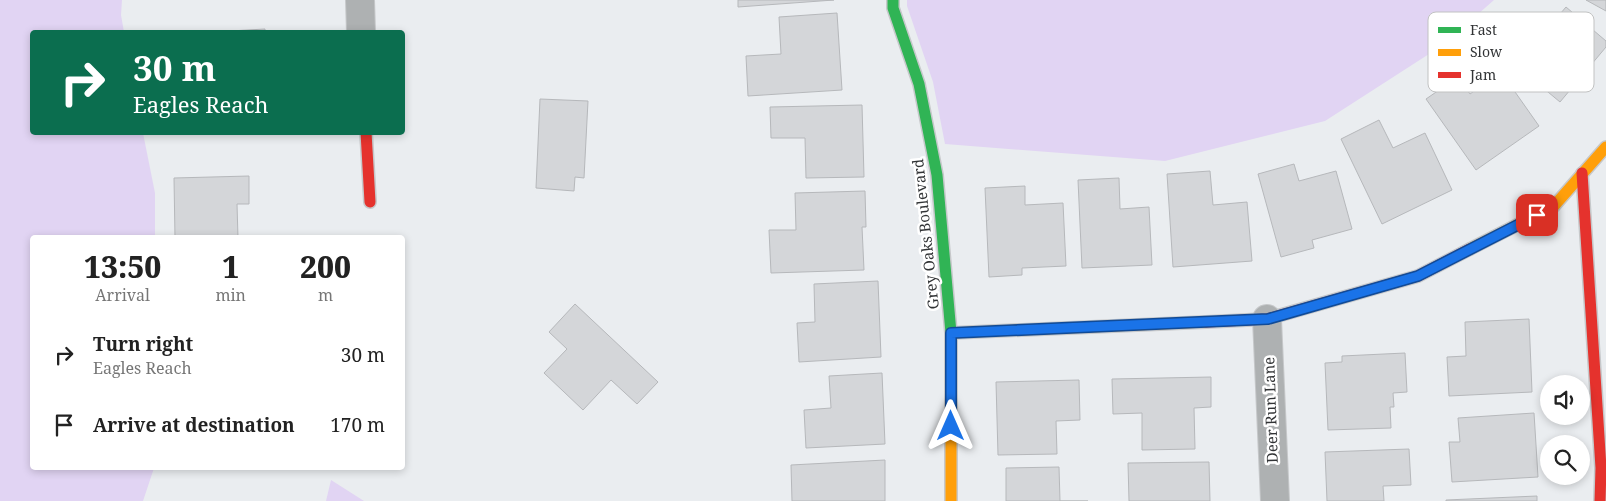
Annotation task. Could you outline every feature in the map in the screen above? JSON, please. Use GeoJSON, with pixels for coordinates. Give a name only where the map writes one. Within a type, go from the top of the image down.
{"type":"FeatureCollection","features":[{"type":"Feature","properties":{"kind":"street"},"geometry":{"type":"LineString","coordinates":[[360,0],[361,30]]}},
{"type":"Feature","properties":{"kind":"street","name":"Grey Oaks Boulevard"},"geometry":{"type":"LineString","coordinates":[[893,0],[893,8],[919,84],[937,175],[951,333],[951,501]]}},
{"type":"Feature","properties":{"kind":"street"},"geometry":{"type":"LineString","coordinates":[[366,135],[370,202]]}},
{"type":"Feature","properties":{"kind":"street"},"geometry":{"type":"LineString","coordinates":[[951,333],[1268,319],[1418,276],[1554,206],[1606,146]]}},
{"type":"Feature","properties":{"kind":"street"},"geometry":{"type":"LineString","coordinates":[[1582,172],[1603,468],[1600,501]]}},
{"type":"Feature","properties":{"kind":"street","name":"Deer Run Lane"},"geometry":{"type":"LineString","coordinates":[[1268,319],[1275,501]]}},
{"type":"Feature","properties":{"kind":"shaded area"},"geometry":{"type":"Polygon","coordinates":[[[0,0],[122,0],[121,15],[124,30],[30,30],[30,135],[143,135],[155,193],[155,235],[30,235],[30,470],[153,470],[143,501],[0,501],[0,0]]]}},
{"type":"Feature","properties":{"kind":"shaded area"},"geometry":{"type":"Polygon","coordinates":[[[907,0],[1494,0],[1480,12],[1428,12],[1428,55],[1325,121],[1165,161],[945,144],[933,82],[907,6],[907,0]]]}},
{"type":"Feature","properties":{"kind":"shaded area"},"geometry":{"type":"Polygon","coordinates":[[[331,480],[364,501],[326,501],[331,480]]]}},
{"type":"Feature","properties":{"kind":"building"},"geometry":{"type":"Polygon","coordinates":[[[738,0],[834,0],[738,7],[738,0]]]}},
{"type":"Feature","properties":{"kind":"building"},"geometry":{"type":"Polygon","coordinates":[[[1586,0],[1606,0],[1606,11],[1586,0]]]}},
{"type":"Feature","properties":{"kind":"building"},"geometry":{"type":"Polygon","coordinates":[[[1566,7],[1572,12],[1562,12],[1566,7]]]}},
{"type":"Feature","properties":{"kind":"building"},"geometry":{"type":"Polygon","coordinates":[[[837,13],[842,90],[748,96],[746,56],[781,54],[779,17],[837,13]]]}},
{"type":"Feature","properties":{"kind":"building"},"geometry":{"type":"Polygon","coordinates":[[[1594,31],[1606,41],[1606,47],[1594,61],[1594,31]]]}},
{"type":"Feature","properties":{"kind":"building"},"geometry":{"type":"Polygon","coordinates":[[[1436,92],[1469,92],[1470,94],[1473,92],[1515,92],[1539,126],[1476,170],[1426,99],[1436,92]]]}},
{"type":"Feature","properties":{"kind":"building"},"geometry":{"type":"Polygon","coordinates":[[[1548,92],[1568,92],[1560,102],[1548,92]]]}},
{"type":"Feature","properties":{"kind":"building"},"geometry":{"type":"Polygon","coordinates":[[[540,99],[588,101],[584,178],[575,177],[574,191],[536,188],[540,99]]]}},
{"type":"Feature","properties":{"kind":"building"},"geometry":{"type":"Polygon","coordinates":[[[862,105],[864,177],[806,178],[805,138],[771,138],[770,107],[862,105]]]}},
{"type":"Feature","properties":{"kind":"building"},"geometry":{"type":"Polygon","coordinates":[[[1379,120],[1393,148],[1425,133],[1452,190],[1382,224],[1341,139],[1379,120]]]}},
{"type":"Feature","properties":{"kind":"building"},"geometry":{"type":"Polygon","coordinates":[[[1294,164],[1299,181],[1336,171],[1352,229],[1312,240],[1314,248],[1281,257],[1258,174],[1294,164]]]}},
{"type":"Feature","properties":{"kind":"building"},"geometry":{"type":"Polygon","coordinates":[[[1210,171],[1213,205],[1247,202],[1252,261],[1173,267],[1167,174],[1210,171]]]}},
{"type":"Feature","properties":{"kind":"building"},"geometry":{"type":"Polygon","coordinates":[[[249,176],[249,204],[237,204],[238,235],[175,235],[174,178],[249,176]]]}},
{"type":"Feature","properties":{"kind":"building"},"geometry":{"type":"Polygon","coordinates":[[[1119,178],[1120,209],[1149,207],[1152,265],[1082,268],[1078,180],[1119,178]]]}},
{"type":"Feature","properties":{"kind":"building"},"geometry":{"type":"Polygon","coordinates":[[[1025,186],[1025,205],[1063,203],[1066,266],[1022,268],[1022,275],[989,277],[985,188],[1025,186]]]}},
{"type":"Feature","properties":{"kind":"building"},"geometry":{"type":"Polygon","coordinates":[[[865,191],[866,227],[862,227],[864,270],[771,273],[769,230],[796,230],[795,193],[865,191]]]}},
{"type":"Feature","properties":{"kind":"building"},"geometry":{"type":"Polygon","coordinates":[[[878,281],[881,357],[799,362],[797,323],[815,322],[814,284],[878,281]]]}},
{"type":"Feature","properties":{"kind":"building"},"geometry":{"type":"Polygon","coordinates":[[[575,304],[658,382],[637,404],[611,380],[583,410],[544,373],[567,349],[549,332],[575,304]]]}},
{"type":"Feature","properties":{"kind":"building"},"geometry":{"type":"Polygon","coordinates":[[[1529,319],[1532,392],[1449,396],[1447,357],[1466,356],[1465,322],[1529,319]]]}},
{"type":"Feature","properties":{"kind":"building"},"geometry":{"type":"Polygon","coordinates":[[[1405,353],[1407,392],[1393,393],[1394,407],[1390,407],[1391,428],[1328,430],[1325,363],[1342,362],[1342,356],[1405,353]]]}},
{"type":"Feature","properties":{"kind":"building"},"geometry":{"type":"Polygon","coordinates":[[[882,373],[885,444],[806,448],[804,410],[831,408],[829,376],[882,373]]]}},
{"type":"Feature","properties":{"kind":"building"},"geometry":{"type":"Polygon","coordinates":[[[1211,377],[1211,407],[1194,408],[1195,449],[1142,450],[1142,413],[1113,414],[1112,379],[1211,377]]]}},
{"type":"Feature","properties":{"kind":"building"},"geometry":{"type":"Polygon","coordinates":[[[1079,380],[1080,420],[1056,421],[1057,454],[998,455],[996,382],[1079,380]]]}},
{"type":"Feature","properties":{"kind":"building"},"geometry":{"type":"Polygon","coordinates":[[[1534,413],[1538,477],[1452,482],[1449,442],[1460,442],[1458,418],[1534,413]]]}},
{"type":"Feature","properties":{"kind":"building"},"geometry":{"type":"Polygon","coordinates":[[[1409,449],[1411,485],[1383,486],[1384,501],[1327,501],[1325,452],[1409,449]]]}},
{"type":"Feature","properties":{"kind":"building"},"geometry":{"type":"Polygon","coordinates":[[[885,460],[885,501],[792,501],[791,465],[885,460]]]}},
{"type":"Feature","properties":{"kind":"building"},"geometry":{"type":"Polygon","coordinates":[[[1209,462],[1210,501],[1129,501],[1128,463],[1209,462]]]}},
{"type":"Feature","properties":{"kind":"building"},"geometry":{"type":"Polygon","coordinates":[[[1059,467],[1060,501],[1006,501],[1006,468],[1059,467]]]}},
{"type":"Feature","properties":{"kind":"building"},"geometry":{"type":"Polygon","coordinates":[[[1537,496],[1537,501],[1446,501],[1446,500],[1537,496]]]}},
{"type":"Feature","properties":{"kind":"traffic: fast"},"geometry":{"type":"LineString","coordinates":[[893,0],[893,8],[919,84],[937,175],[951,333],[951,368]]}},
{"type":"Feature","properties":{"kind":"traffic: slow"},"geometry":{"type":"LineString","coordinates":[[1470,249],[1554,206],[1606,147]]}},
{"type":"Feature","properties":{"kind":"traffic: slow"},"geometry":{"type":"LineString","coordinates":[[951,333],[1206,322]]}},
{"type":"Feature","properties":{"kind":"traffic: slow"},"geometry":{"type":"LineString","coordinates":[[951,368],[951,501]]}},
{"type":"Feature","properties":{"kind":"traffic: jam"},"geometry":{"type":"LineString","coordinates":[[366,135],[370,202]]}},
{"type":"Feature","properties":{"kind":"traffic: jam"},"geometry":{"type":"LineString","coordinates":[[1582,173],[1601,468],[1600,501]]}},
{"type":"Feature","properties":{"kind":"traffic: jam"},"geometry":{"type":"LineString","coordinates":[[1206,322],[1267,319],[1418,276],[1470,249]]}},
{"type":"Feature","properties":{"kind":"route"},"geometry":{"type":"LineString","coordinates":[[951,426],[951,333],[1268,319],[1418,276],[1537,215]]}}]}
